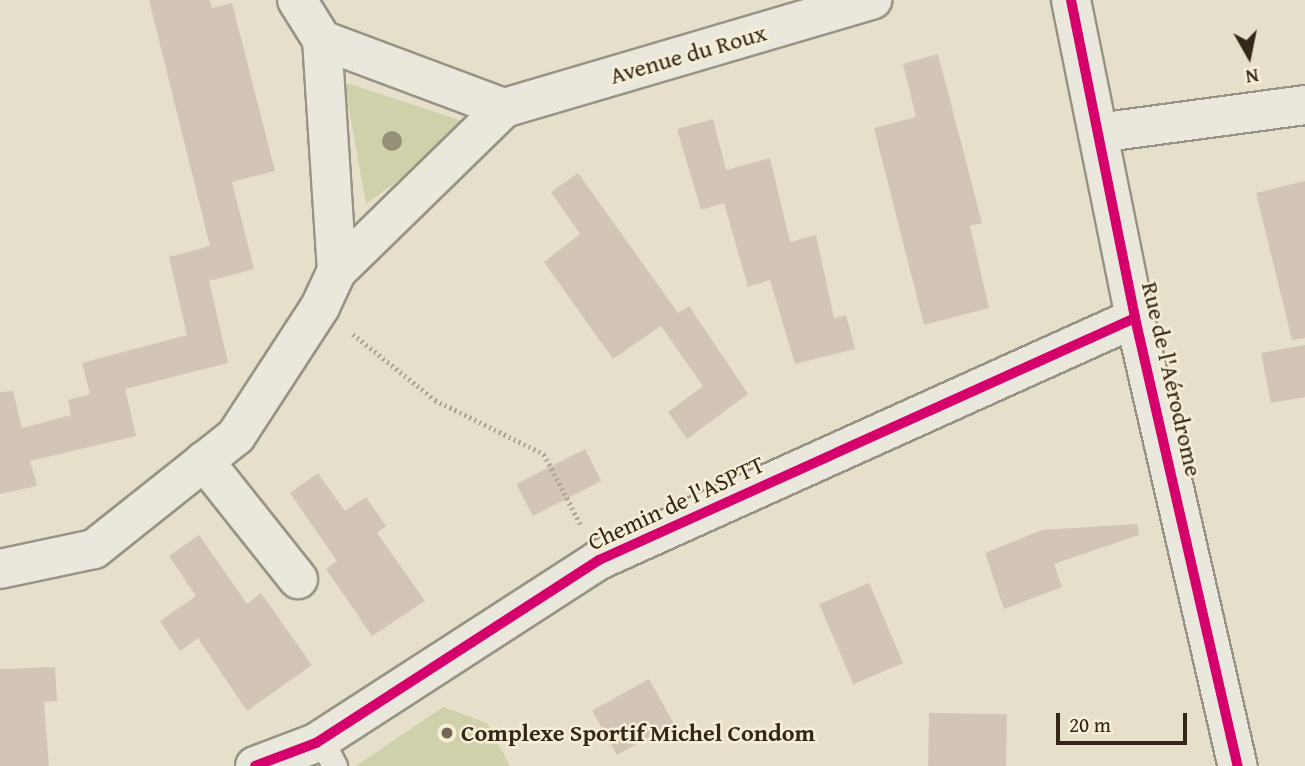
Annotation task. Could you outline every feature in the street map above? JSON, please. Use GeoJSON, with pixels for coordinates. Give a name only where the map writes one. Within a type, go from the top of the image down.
{"type":"FeatureCollection","features":[{"type":"Feature","properties":{"kind":"street","name":"Avenue du Roux"},"geometry":{"type":"LineString","coordinates":[[297,0],[322,40],[337,271]]}},
{"type":"Feature","properties":{"kind":"street","name":"Avenue du Roux"},"geometry":{"type":"LineString","coordinates":[[0,569],[94,549],[236,436],[320,307],[337,271],[504,108],[872,0]]}},
{"type":"Feature","properties":{"kind":"street","name":"Rue de l'Aérodrome"},"geometry":{"type":"LineString","coordinates":[[1071,0],[1135,318],[1238,766]]}},
{"type":"Feature","properties":{"kind":"street"},"geometry":{"type":"LineString","coordinates":[[322,40],[504,108]]}},
{"type":"Feature","properties":{"kind":"street"},"geometry":{"type":"LineString","coordinates":[[1098,133],[1305,105]]}},
{"type":"Feature","properties":{"kind":"street","name":"Chemin de l'ASPTT"},"geometry":{"type":"LineString","coordinates":[[255,766],[328,753],[599,560],[1135,318]]}},
{"type":"Feature","properties":{"kind":"street"},"geometry":{"type":"LineString","coordinates":[[204,461],[298,579]]}},
{"type":"Feature","properties":{"kind":"path"},"geometry":{"type":"LineString","coordinates":[[320,307],[435,400],[544,454],[599,560]]}},
{"type":"Feature","properties":{"kind":"green space"},"geometry":{"type":"Polygon","coordinates":[[[344,82],[474,125],[366,204],[344,82]]]}},
{"type":"Feature","properties":{"kind":"green space","name":"Complexe Sportif Michel Condom"},"geometry":{"type":"Polygon","coordinates":[[[443,707],[487,723],[510,766],[356,766],[443,707]]]}},
{"type":"Feature","properties":{"kind":"building"},"geometry":{"type":"Polygon","coordinates":[[[149,0],[210,0],[212,8],[232,3],[275,171],[232,182],[254,269],[209,281],[228,363],[125,389],[136,436],[30,461],[37,486],[0,494],[0,392],[13,391],[22,428],[71,415],[68,400],[90,394],[82,363],[187,335],[169,257],[210,246],[149,0]]]}},
{"type":"Feature","properties":{"kind":"building"},"geometry":{"type":"Polygon","coordinates":[[[938,54],[982,223],[970,226],[989,308],[924,325],[874,128],[916,117],[903,64],[938,54]]]}},
{"type":"Feature","properties":{"kind":"building"},"geometry":{"type":"Polygon","coordinates":[[[713,119],[726,170],[770,158],[790,242],[816,235],[834,318],[846,315],[855,349],[795,364],[770,280],[748,287],[724,203],[701,210],[677,129],[713,119]]]}},
{"type":"Feature","properties":{"kind":"building"},"geometry":{"type":"Polygon","coordinates":[[[578,173],[678,313],[689,306],[748,394],[687,439],[668,412],[703,386],[661,326],[613,359],[544,262],[580,234],[551,192],[578,173]]]}},
{"type":"Feature","properties":{"kind":"building"},"geometry":{"type":"Polygon","coordinates":[[[1305,181],[1305,338],[1292,340],[1256,193],[1305,181]]]}},
{"type":"Feature","properties":{"kind":"building"},"geometry":{"type":"Polygon","coordinates":[[[1305,345],[1305,397],[1271,403],[1261,353],[1305,345]]]}},
{"type":"Feature","properties":{"kind":"building"},"geometry":{"type":"Polygon","coordinates":[[[585,449],[601,481],[533,516],[516,484],[585,449]]]}},
{"type":"Feature","properties":{"kind":"building"},"geometry":{"type":"Polygon","coordinates":[[[318,473],[345,511],[366,497],[386,526],[377,533],[425,601],[372,636],[326,569],[337,561],[290,493],[318,473]]]}},
{"type":"Feature","properties":{"kind":"building"},"geometry":{"type":"Polygon","coordinates":[[[1137,524],[1139,535],[1054,564],[1062,587],[1004,609],[985,553],[1042,530],[1137,524]]]}},
{"type":"Feature","properties":{"kind":"building"},"geometry":{"type":"Polygon","coordinates":[[[199,535],[247,604],[261,593],[312,665],[247,711],[198,638],[180,651],[160,621],[196,596],[169,556],[199,535]]]}},
{"type":"Feature","properties":{"kind":"building"},"geometry":{"type":"Polygon","coordinates":[[[869,583],[903,663],[853,684],[819,604],[869,583]]]}},
{"type":"Feature","properties":{"kind":"building"},"geometry":{"type":"Polygon","coordinates":[[[55,667],[57,701],[44,702],[49,766],[0,766],[0,669],[55,667]]]}},
{"type":"Feature","properties":{"kind":"building"},"geometry":{"type":"Polygon","coordinates":[[[649,679],[674,724],[617,755],[592,711],[649,679]]]}},
{"type":"Feature","properties":{"kind":"building"},"geometry":{"type":"Polygon","coordinates":[[[929,713],[1007,714],[1006,766],[928,766],[929,713]]]}},
{"type":"Feature","properties":{"kind":"cycle path"},"geometry":{"type":"LineString","coordinates":[[1071,0],[1135,318],[1238,766]]}},
{"type":"Feature","properties":{"kind":"cycle path"},"geometry":{"type":"LineString","coordinates":[[255,766],[316,743],[599,560],[1135,318]]}},
{"type":"Feature","properties":{"kind":"place","name":"Complexe Sportif Michel Condom"},"geometry":{"type":"Point","coordinates":[447,733]}}]}
